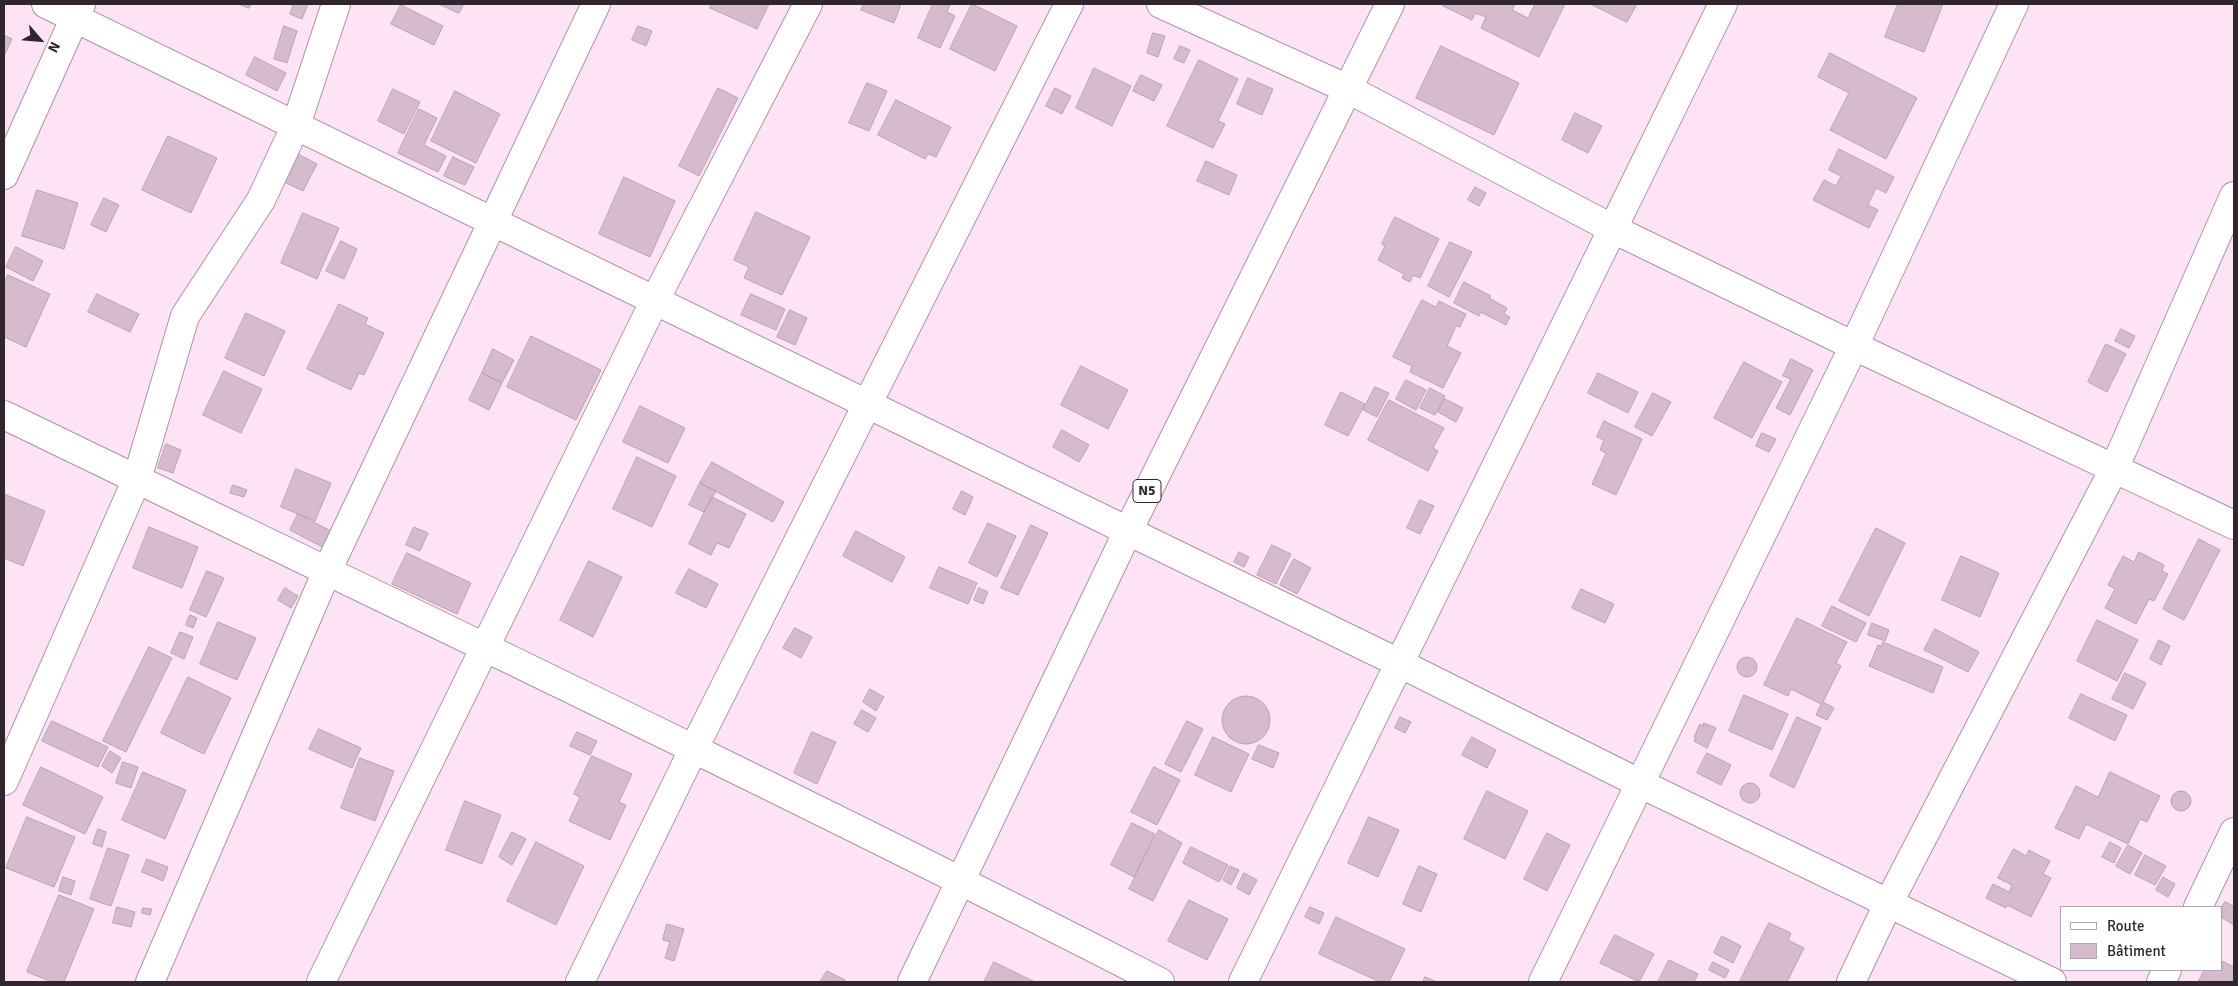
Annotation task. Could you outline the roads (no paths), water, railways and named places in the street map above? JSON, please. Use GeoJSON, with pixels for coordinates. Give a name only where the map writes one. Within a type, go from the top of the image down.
{"type":"FeatureCollection","features":[{"type":"Feature","properties":{"kind":"main road"},"geometry":{"type":"LineString","coordinates":[[46,4],[78,11],[296,125],[1399,663],[1641,784],[2052,982]]}},
{"type":"Feature","properties":{"kind":"main road"},"geometry":{"type":"LineString","coordinates":[[4,781],[136,480],[185,316],[261,200],[296,125],[336,4]]}},
{"type":"Feature","properties":{"kind":"main road"},"geometry":{"type":"LineString","coordinates":[[150,982],[327,571],[596,4]]}},
{"type":"Feature","properties":{"kind":"main road"},"geometry":{"type":"LineString","coordinates":[[321,982],[655,300],[808,4]]}},
{"type":"Feature","properties":{"kind":"main road"},"geometry":{"type":"LineString","coordinates":[[580,982],[694,748],[1069,4]]}},
{"type":"Feature","properties":{"kind":"main road"},"geometry":{"type":"LineString","coordinates":[[1161,4],[1348,89],[1613,229],[1854,346],[2234,525]]}},
{"type":"Feature","properties":{"kind":"main road","name":"N5"},"geometry":{"type":"LineString","coordinates":[[912,982],[1128,531],[1390,4]]}},
{"type":"Feature","properties":{"kind":"main road"},"geometry":{"type":"LineString","coordinates":[[1243,982],[1724,4]]}},
{"type":"Feature","properties":{"kind":"main road"},"geometry":{"type":"LineString","coordinates":[[1543,982],[1854,346],[2014,4]]}},
{"type":"Feature","properties":{"kind":"main road"},"geometry":{"type":"LineString","coordinates":[[4,175],[78,11]]}},
{"type":"Feature","properties":{"kind":"main road"},"geometry":{"type":"LineString","coordinates":[[1851,982],[1888,904],[2114,469],[2234,196]]}},
{"type":"Feature","properties":{"kind":"main road"},"geometry":{"type":"LineString","coordinates":[[4,415],[694,748],[962,880],[1160,982]]}},
{"type":"Feature","properties":{"kind":"main road"},"geometry":{"type":"LineString","coordinates":[[2198,906],[2234,832]]}}]}
